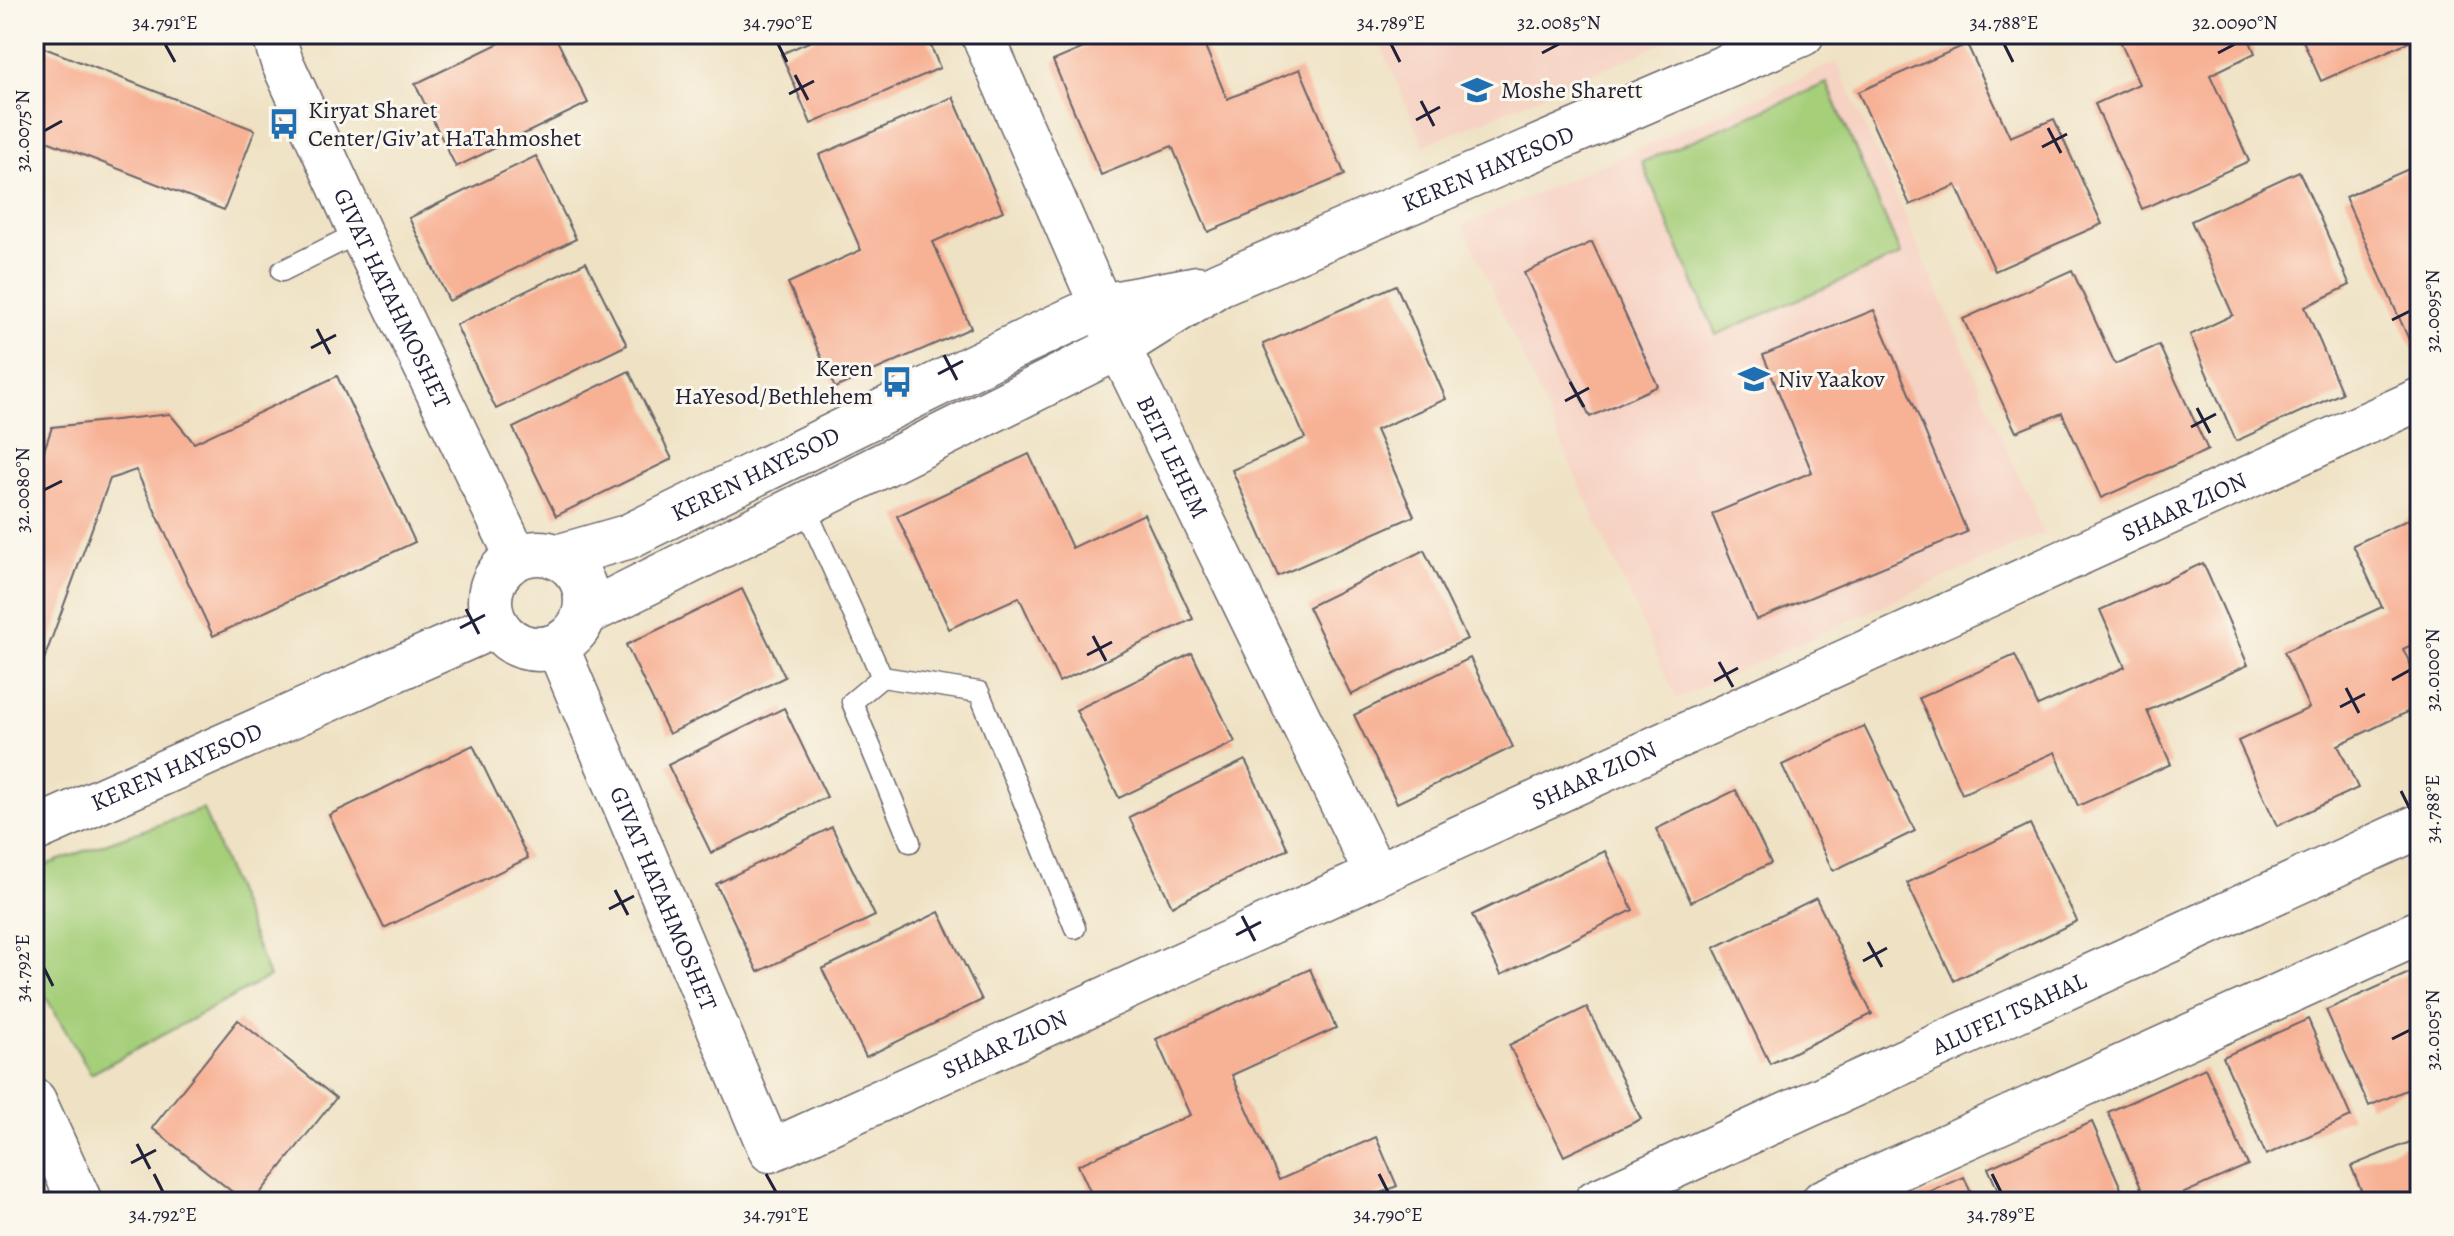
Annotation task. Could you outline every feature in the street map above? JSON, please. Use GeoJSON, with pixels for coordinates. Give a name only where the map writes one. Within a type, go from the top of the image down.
{"type":"FeatureCollection","features":[{"type":"Feature","properties":{"kind":"street","name":"GIVAT HATAHMOSHET"},"geometry":{"type":"LineString","coordinates":[[273,34],[282,62],[360,232],[537,557]]}},
{"type":"Feature","properties":{"kind":"street","name":"BEIT LEHEM"},"geometry":{"type":"LineString","coordinates":[[982,34],[1119,347],[1376,875]]}},
{"type":"Feature","properties":{"kind":"street","name":"KEREN HAYESOD"},"geometry":{"type":"LineString","coordinates":[[571,630],[804,505],[1119,347],[1219,284],[1802,34]]}},
{"type":"Feature","properties":{"kind":"street","name":"KEREN HAYESOD"},"geometry":{"type":"LineString","coordinates":[[537,557],[627,537],[1101,306],[1219,284]]}},
{"type":"Feature","properties":{"kind":"street","name":"SHAAR ZION"},"geometry":{"type":"LineString","coordinates":[[770,1151],[2420,399]]}},
{"type":"Feature","properties":{"kind":"street"},"geometry":{"type":"LineString","coordinates":[[537,557],[578,573],[587,600],[571,630],[535,650],[512,642],[496,625],[490,595],[495,579],[504,566],[537,557]]}},
{"type":"Feature","properties":{"kind":"street","name":"KEREN HAYESOD"},"geometry":{"type":"LineString","coordinates":[[34,830],[496,625]]}},
{"type":"Feature","properties":{"kind":"street","name":"GIVAT HATAHMOSHET"},"geometry":{"type":"LineString","coordinates":[[571,630],[770,1151]]}},
{"type":"Feature","properties":{"kind":"street","name":"ALUFEI TSAHAL"},"geometry":{"type":"LineString","coordinates":[[1596,1202],[2420,826]]}},
{"type":"Feature","properties":{"kind":"street"},"geometry":{"type":"LineString","coordinates":[[1823,1202],[2420,932]]}},
{"type":"Feature","properties":{"kind":"street"},"geometry":{"type":"LineString","coordinates":[[34,1101],[80,1202]]}},
{"type":"Feature","properties":{"kind":"lane"},"geometry":{"type":"LineString","coordinates":[[282,271],[360,232]]}},
{"type":"Feature","properties":{"kind":"lane"},"geometry":{"type":"LineString","coordinates":[[804,505],[882,677]]}},
{"type":"Feature","properties":{"kind":"lane"},"geometry":{"type":"LineString","coordinates":[[910,842],[852,702],[882,677],[979,692],[1075,928]]}},
{"type":"Feature","properties":{"kind":"shaded area","name":"Moshe Sharett"},"geometry":{"type":"Polygon","coordinates":[[[1376,34],[1685,34],[1424,146],[1376,34]]]}},
{"type":"Feature","properties":{"kind":"shaded area","name":"Niv Yaakov"},"geometry":{"type":"Polygon","coordinates":[[[1837,62],[2044,533],[1676,699],[1463,225],[1837,62]]]}},
{"type":"Feature","properties":{"kind":"green space"},"geometry":{"type":"Polygon","coordinates":[[[1827,83],[1901,255],[1716,335],[1642,162],[1827,83]]]}},
{"type":"Feature","properties":{"kind":"green space"},"geometry":{"type":"Polygon","coordinates":[[[203,809],[269,977],[91,1074],[34,977],[34,869],[203,809]]]}},
{"type":"Feature","properties":{"kind":"building"},"geometry":{"type":"Polygon","coordinates":[[[518,34],[554,34],[588,103],[456,167],[415,84],[518,34]]]}},
{"type":"Feature","properties":{"kind":"building"},"geometry":{"type":"Polygon","coordinates":[[[827,34],[926,34],[940,68],[811,124],[781,54],[827,34]]]}},
{"type":"Feature","properties":{"kind":"building"},"geometry":{"type":"Polygon","coordinates":[[[1116,34],[1200,34],[1227,99],[1300,69],[1345,175],[1208,232],[1172,146],[1101,175],[1053,61],[1116,34]]]}},
{"type":"Feature","properties":{"kind":"building"},"geometry":{"type":"Polygon","coordinates":[[[2117,34],[2247,34],[2255,53],[2210,75],[2249,161],[2142,209],[2095,104],[2139,84],[2117,34]]]}},
{"type":"Feature","properties":{"kind":"building"},"geometry":{"type":"Polygon","coordinates":[[[2300,34],[2413,34],[2415,39],[2321,81],[2300,34]]]}},
{"type":"Feature","properties":{"kind":"building"},"geometry":{"type":"Polygon","coordinates":[[[34,44],[255,130],[224,210],[34,136],[34,44]]]}},
{"type":"Feature","properties":{"kind":"building"},"geometry":{"type":"Polygon","coordinates":[[[1967,44],[2010,137],[2054,119],[2102,224],[1995,271],[1956,185],[1910,205],[1858,92],[1967,44]]]}},
{"type":"Feature","properties":{"kind":"building"},"geometry":{"type":"Polygon","coordinates":[[[953,97],[1003,211],[933,242],[971,328],[835,388],[788,283],[861,250],[819,155],[953,97]]]}},
{"type":"Feature","properties":{"kind":"building"},"geometry":{"type":"Polygon","coordinates":[[[536,156],[576,239],[449,301],[409,218],[536,156]]]}},
{"type":"Feature","properties":{"kind":"building"},"geometry":{"type":"Polygon","coordinates":[[[2420,164],[2420,348],[2414,351],[2345,197],[2420,164]]]}},
{"type":"Feature","properties":{"kind":"building"},"geometry":{"type":"Polygon","coordinates":[[[2299,171],[2350,285],[2305,307],[2342,393],[2236,441],[2190,335],[2233,315],[2191,221],[2299,171]]]}},
{"type":"Feature","properties":{"kind":"building"},"geometry":{"type":"Polygon","coordinates":[[[1592,242],[1658,386],[1590,417],[1524,273],[1592,242]]]}},
{"type":"Feature","properties":{"kind":"building"},"geometry":{"type":"Polygon","coordinates":[[[586,262],[627,345],[496,409],[456,325],[586,262]]]}},
{"type":"Feature","properties":{"kind":"building"},"geometry":{"type":"Polygon","coordinates":[[[2072,270],[2115,364],[2159,345],[2208,450],[2101,498],[2062,413],[2016,432],[1963,319],[2072,270]]]}},
{"type":"Feature","properties":{"kind":"building"},"geometry":{"type":"Polygon","coordinates":[[[1396,285],[1446,399],[1376,430],[1414,516],[1278,576],[1232,470],[1305,438],[1263,344],[1396,285]]]}},
{"type":"Feature","properties":{"kind":"building"},"geometry":{"type":"Polygon","coordinates":[[[1874,310],[1967,532],[1756,620],[1712,514],[1812,472],[1763,355],[1874,310]]]}},
{"type":"Feature","properties":{"kind":"building"},"geometry":{"type":"Polygon","coordinates":[[[629,371],[672,459],[556,516],[513,428],[629,371]]]}},
{"type":"Feature","properties":{"kind":"building"},"geometry":{"type":"Polygon","coordinates":[[[337,376],[415,542],[213,636],[136,470],[110,479],[43,662],[34,660],[34,480],[52,427],[170,414],[194,443],[337,376]]]}},
{"type":"Feature","properties":{"kind":"building"},"geometry":{"type":"Polygon","coordinates":[[[1029,454],[1072,548],[1144,514],[1193,619],[1059,682],[1019,597],[949,629],[897,516],[1029,454]]]}},
{"type":"Feature","properties":{"kind":"building"},"geometry":{"type":"Polygon","coordinates":[[[2420,514],[2420,641],[2403,649],[2420,684],[2420,706],[2338,745],[2358,788],[2277,826],[2238,741],[2309,708],[2284,652],[2382,607],[2353,545],[2420,514]]]}},
{"type":"Feature","properties":{"kind":"building"},"geometry":{"type":"Polygon","coordinates":[[[1424,550],[1467,639],[1351,695],[1308,607],[1424,550]]]}},
{"type":"Feature","properties":{"kind":"building"},"geometry":{"type":"Polygon","coordinates":[[[2203,563],[2248,665],[2147,711],[2171,764],[2078,806],[2055,752],[1962,794],[1919,698],[2015,655],[2038,706],[2125,667],[2100,610],[2203,563]]]}},
{"type":"Feature","properties":{"kind":"building"},"geometry":{"type":"Polygon","coordinates":[[[742,589],[785,677],[669,734],[626,645],[742,589]]]}},
{"type":"Feature","properties":{"kind":"building"},"geometry":{"type":"Polygon","coordinates":[[[1192,653],[1235,742],[1119,798],[1076,710],[1192,653]]]}},
{"type":"Feature","properties":{"kind":"building"},"geometry":{"type":"Polygon","coordinates":[[[1470,658],[1513,747],[1397,803],[1354,715],[1470,658]]]}},
{"type":"Feature","properties":{"kind":"building"},"geometry":{"type":"Polygon","coordinates":[[[784,708],[827,797],[711,853],[668,765],[784,708]]]}},
{"type":"Feature","properties":{"kind":"building"},"geometry":{"type":"Polygon","coordinates":[[[1864,726],[1915,831],[1833,871],[1782,765],[1864,726]]]}},
{"type":"Feature","properties":{"kind":"building"},"geometry":{"type":"Polygon","coordinates":[[[473,745],[528,858],[384,928],[329,815],[473,745]]]}},
{"type":"Feature","properties":{"kind":"building"},"geometry":{"type":"Polygon","coordinates":[[[1245,760],[1288,849],[1172,906],[1129,817],[1245,760]]]}},
{"type":"Feature","properties":{"kind":"building"},"geometry":{"type":"Polygon","coordinates":[[[1736,790],[1771,863],[1691,902],[1656,829],[1736,790]]]}},
{"type":"Feature","properties":{"kind":"building"},"geometry":{"type":"Polygon","coordinates":[[[2030,824],[2077,921],[1954,981],[1907,883],[2030,824]]]}},
{"type":"Feature","properties":{"kind":"building"},"geometry":{"type":"Polygon","coordinates":[[[832,827],[875,916],[758,972],[716,884],[832,827]]]}},
{"type":"Feature","properties":{"kind":"building"},"geometry":{"type":"Polygon","coordinates":[[[1605,851],[1633,910],[1501,975],[1472,915],[1605,851]]]}},
{"type":"Feature","properties":{"kind":"building"},"geometry":{"type":"Polygon","coordinates":[[[1816,898],[1872,1014],[1770,1064],[1714,948],[1816,898]]]}},
{"type":"Feature","properties":{"kind":"building"},"geometry":{"type":"Polygon","coordinates":[[[939,912],[982,1000],[866,1057],[822,969],[939,912]]]}},
{"type":"Feature","properties":{"kind":"building"},"geometry":{"type":"Polygon","coordinates":[[[2420,968],[2420,1084],[2369,1106],[2326,1010],[2420,968]]]}},
{"type":"Feature","properties":{"kind":"building"},"geometry":{"type":"Polygon","coordinates":[[[1310,969],[1336,1028],[1232,1075],[1279,1180],[1376,1137],[1397,1186],[1361,1202],[1095,1202],[1078,1165],[1190,1115],[1156,1039],[1310,969]]]}},
{"type":"Feature","properties":{"kind":"building"},"geometry":{"type":"Polygon","coordinates":[[[1587,1007],[1641,1119],[1564,1156],[1509,1045],[1587,1007]]]}},
{"type":"Feature","properties":{"kind":"building"},"geometry":{"type":"Polygon","coordinates":[[[2308,1019],[2351,1117],[2266,1155],[2223,1057],[2308,1019]]]}},
{"type":"Feature","properties":{"kind":"building"},"geometry":{"type":"Polygon","coordinates":[[[238,1020],[336,1098],[253,1202],[245,1202],[152,1128],[238,1020]]]}},
{"type":"Feature","properties":{"kind":"building"},"geometry":{"type":"Polygon","coordinates":[[[2205,1068],[2248,1165],[2164,1202],[2147,1202],[2108,1112],[2205,1068]]]}},
{"type":"Feature","properties":{"kind":"building"},"geometry":{"type":"Polygon","coordinates":[[[2092,1122],[2127,1202],[2003,1202],[1988,1168],[2092,1122]]]}},
{"type":"Feature","properties":{"kind":"building"},"geometry":{"type":"Polygon","coordinates":[[[2420,1138],[2420,1202],[2366,1202],[2351,1166],[2420,1138]]]}},
{"type":"Feature","properties":{"kind":"building"},"geometry":{"type":"Polygon","coordinates":[[[1964,1177],[1975,1202],[1906,1202],[1964,1177]]]}},
{"type":"Feature","properties":{"kind":"place","name":"Moshe Sharett"},"geometry":{"type":"Point","coordinates":[1477,90]}},
{"type":"Feature","properties":{"kind":"place","name":"Kiryat Sharet Center/Giv’at HaTahmoshet"},"geometry":{"type":"Point","coordinates":[284,124]}},
{"type":"Feature","properties":{"kind":"place","name":"Niv Yaakov"},"geometry":{"type":"Point","coordinates":[1754,379]}},
{"type":"Feature","properties":{"kind":"place","name":"Keren HaYesod/Bethlehem"},"geometry":{"type":"Point","coordinates":[897,382]}}]}
